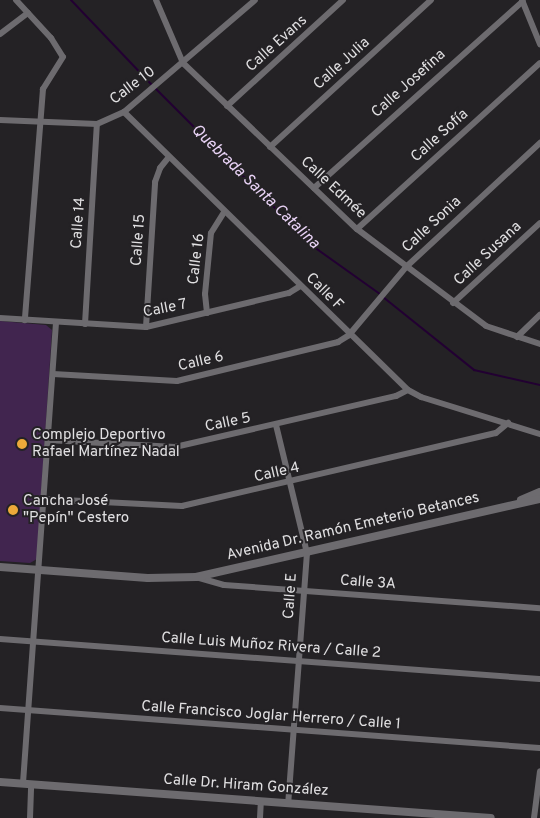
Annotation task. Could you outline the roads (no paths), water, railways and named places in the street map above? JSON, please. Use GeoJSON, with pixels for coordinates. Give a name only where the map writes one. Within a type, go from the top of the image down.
{"type":"FeatureCollection","features":[{"type":"Feature","properties":{"kind":"street"},"geometry":{"type":"LineString","coordinates":[[16,0],[63,57],[43,89],[25,320]]}},
{"type":"Feature","properties":{"kind":"street","name":"Calle Edmée"},"geometry":{"type":"LineString","coordinates":[[156,0],[183,63],[358,229],[486,326],[540,344]]}},
{"type":"Feature","properties":{"kind":"street"},"geometry":{"type":"LineString","coordinates":[[242,0],[248,6]]}},
{"type":"Feature","properties":{"kind":"street","name":"Calle 10"},"geometry":{"type":"LineString","coordinates":[[0,120],[97,124],[124,112],[255,0]]}},
{"type":"Feature","properties":{"kind":"street","name":"Calle Evans"},"geometry":{"type":"LineString","coordinates":[[227,106],[343,0]]}},
{"type":"Feature","properties":{"kind":"street","name":"Calle Julia"},"geometry":{"type":"LineString","coordinates":[[270,147],[431,0]]}},
{"type":"Feature","properties":{"kind":"street"},"geometry":{"type":"LineString","coordinates":[[522,0],[540,44]]}},
{"type":"Feature","properties":{"kind":"street","name":"Calle Josefina"},"geometry":{"type":"LineString","coordinates":[[314,188],[522,0]]}},
{"type":"Feature","properties":{"kind":"street"},"geometry":{"type":"LineString","coordinates":[[0,34],[28,13]]}},
{"type":"Feature","properties":{"kind":"street","name":"Calle Sofía"},"geometry":{"type":"LineString","coordinates":[[358,229],[540,63]]}},
{"type":"Feature","properties":{"kind":"street","name":"Calle F"},"geometry":{"type":"LineString","coordinates":[[124,112],[349,335],[408,390],[421,397],[540,434]]}},
{"type":"Feature","properties":{"kind":"street","name":"Calle 14"},"geometry":{"type":"LineString","coordinates":[[85,324],[97,124]]}},
{"type":"Feature","properties":{"kind":"street","name":"Calle Sonia"},"geometry":{"type":"LineString","coordinates":[[349,335],[406,267],[540,143]]}},
{"type":"Feature","properties":{"kind":"street","name":"Calle 15"},"geometry":{"type":"LineString","coordinates":[[146,327],[155,182],[160,168],[168,157]]}},
{"type":"Feature","properties":{"kind":"street","name":"Calle 16"},"geometry":{"type":"LineString","coordinates":[[207,313],[205,294],[211,233],[224,212]]}},
{"type":"Feature","properties":{"kind":"street","name":"Calle Susana"},"geometry":{"type":"LineString","coordinates":[[454,303],[540,223]]}},
{"type":"Feature","properties":{"kind":"street","name":"Calle 7"},"geometry":{"type":"LineString","coordinates":[[0,318],[146,327],[288,293],[300,286]]}},
{"type":"Feature","properties":{"kind":"street"},"geometry":{"type":"LineString","coordinates":[[517,337],[540,315]]}},
{"type":"Feature","properties":{"kind":"street"},"geometry":{"type":"LineString","coordinates":[[30,818],[27,784],[28,710],[56,322]]}},
{"type":"Feature","properties":{"kind":"street","name":"Calle 6"},"geometry":{"type":"LineString","coordinates":[[53,374],[177,381],[338,342],[349,335]]}},
{"type":"Feature","properties":{"kind":"street","name":"Calle 5"},"geometry":{"type":"LineString","coordinates":[[48,440],[175,447],[396,396],[408,390]]}},
{"type":"Feature","properties":{"kind":"street","name":"Calle 4"},"geometry":{"type":"LineString","coordinates":[[43,499],[182,506],[290,483],[496,433],[508,423]]}},
{"type":"Feature","properties":{"kind":"street","name":"Calle E"},"geometry":{"type":"LineString","coordinates":[[276,425],[307,553],[288,803]]}},
{"type":"Feature","properties":{"kind":"street","name":"Avenida Dr. Ramón Emeterio Betances"},"geometry":{"type":"LineString","coordinates":[[515,503],[540,492]]}},
{"type":"Feature","properties":{"kind":"street","name":"Avenida Dr. Ramón Emeterio Betances"},"geometry":{"type":"LineString","coordinates":[[0,568],[148,578],[196,577],[307,553],[515,503],[540,499]]}},
{"type":"Feature","properties":{"kind":"street","name":"Calle 3A"},"geometry":{"type":"LineString","coordinates":[[196,577],[224,585],[540,608]]}},
{"type":"Feature","properties":{"kind":"street","name":"Calle Luis Muñoz Rivera / Calle 2"},"geometry":{"type":"LineString","coordinates":[[0,639],[540,679]]}},
{"type":"Feature","properties":{"kind":"street","name":"Calle Francisco Joglar Herrero / Calle 1"},"geometry":{"type":"LineString","coordinates":[[0,708],[540,748]]}},
{"type":"Feature","properties":{"kind":"street"},"geometry":{"type":"LineString","coordinates":[[534,818],[540,771]]}},
{"type":"Feature","properties":{"kind":"street","name":"Calle Dr. Hiram González"},"geometry":{"type":"LineString","coordinates":[[0,782],[491,818]]}},
{"type":"Feature","properties":{"kind":"street"},"geometry":{"type":"LineString","coordinates":[[260,818],[261,801]]}},
{"type":"Feature","properties":{"kind":"waterway","name":"Quebrada Santa Catalina"},"geometry":{"type":"LineString","coordinates":[[71,0],[152,85]]}},
{"type":"Feature","properties":{"kind":"waterway","name":"Quebrada Santa Catalina"},"geometry":{"type":"LineString","coordinates":[[155,88],[314,247],[380,294]]}},
{"type":"Feature","properties":{"kind":"waterway","name":"Quebrada Santa Catalina"},"geometry":{"type":"LineString","coordinates":[[383,297],[474,370],[540,385]]}},
{"type":"Feature","properties":{"kind":"place","name":"Complejo Deportivo Rafael Martínez Nadal"},"geometry":{"type":"Point","coordinates":[22,444]}},
{"type":"Feature","properties":{"kind":"place","name":"Cancha José \"Pepín\" Cestero"},"geometry":{"type":"Point","coordinates":[13,510]}}]}
